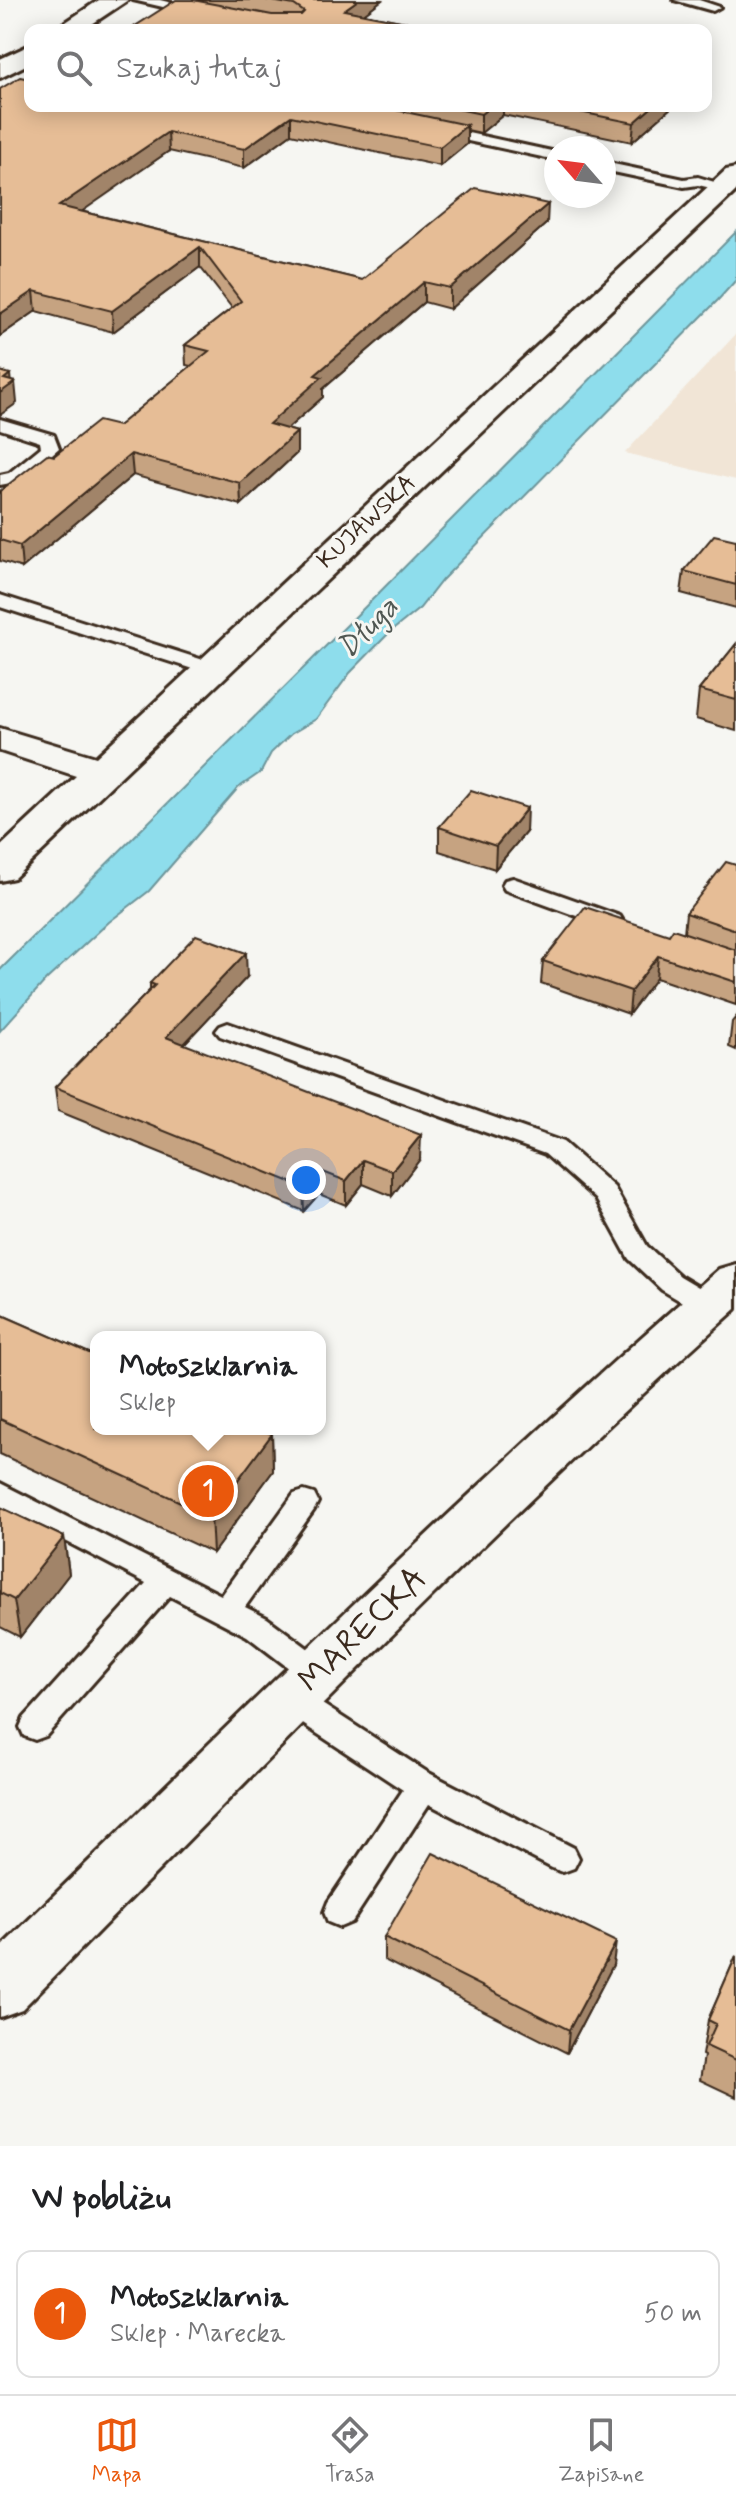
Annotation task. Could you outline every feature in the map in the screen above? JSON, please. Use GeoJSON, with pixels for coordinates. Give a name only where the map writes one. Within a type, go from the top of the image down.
{"type":"FeatureCollection","features":[{"type":"Feature","properties":{"kind":"street"},"geometry":{"type":"LineString","coordinates":[[76,24],[116,0]]}},
{"type":"Feature","properties":{"kind":"street","name":"KUJAWSKA"},"geometry":{"type":"LineString","coordinates":[[0,869],[730,181]]}},
{"type":"Feature","properties":{"kind":"street"},"geometry":{"type":"LineString","coordinates":[[0,739],[103,772]]}},
{"type":"Feature","properties":{"kind":"street","name":"MARECKA"},"geometry":{"type":"LineString","coordinates":[[0,1989],[304,1686],[634,1371],[722,1293]]}},
{"type":"Feature","properties":{"kind":"lane"},"geometry":{"type":"LineString","coordinates":[[140,0],[218,15]]}},
{"type":"Feature","properties":{"kind":"lane"},"geometry":{"type":"LineString","coordinates":[[681,0],[713,7]]}},
{"type":"Feature","properties":{"kind":"lane"},"geometry":{"type":"LineString","coordinates":[[425,128],[544,153]]}},
{"type":"Feature","properties":{"kind":"lane"},"geometry":{"type":"LineString","coordinates":[[616,169],[684,183],[730,181]]}},
{"type":"Feature","properties":{"kind":"lane"},"geometry":{"type":"LineString","coordinates":[[0,480],[15,477],[50,448],[48,439],[1,424]]}},
{"type":"Feature","properties":{"kind":"lane"},"geometry":{"type":"LineString","coordinates":[[0,601],[212,669]]}},
{"type":"Feature","properties":{"kind":"lane"},"geometry":{"type":"LineString","coordinates":[[513,885],[632,928]]}},
{"type":"Feature","properties":{"kind":"lane"},"geometry":{"type":"LineString","coordinates":[[228,1031],[554,1148],[605,1193],[638,1252],[671,1283],[722,1293]]}},
{"type":"Feature","properties":{"kind":"lane"},"geometry":{"type":"LineString","coordinates":[[0,1494],[257,1627],[304,1686],[423,1786],[563,1858]]}},
{"type":"Feature","properties":{"kind":"lane"},"geometry":{"type":"LineString","coordinates":[[226,1611],[304,1502]]}},
{"type":"Feature","properties":{"kind":"lane"},"geometry":{"type":"LineString","coordinates":[[35,1727],[167,1579]]}},
{"type":"Feature","properties":{"kind":"lane"},"geometry":{"type":"LineString","coordinates":[[340,1912],[423,1786]]}},
{"type":"Feature","properties":{"kind":"shaded area"},"geometry":{"type":"Polygon","coordinates":[[[736,334],[736,480],[625,453],[736,334]]]}},
{"type":"Feature","properties":{"kind":"water","name":"Długa"},"geometry":{"type":"Polygon","coordinates":[[[736,232],[736,280],[718,300],[442,580],[420,608],[389,633],[350,673],[316,719],[291,734],[271,753],[261,772],[238,788],[149,891],[109,922],[46,980],[0,1031],[0,970],[736,232]]]}},
{"type":"Feature","properties":{"kind":"building"},"geometry":{"type":"Polygon","coordinates":[[[176,0],[193,0],[272,15],[301,15],[304,12],[294,5],[266,0],[358,0],[344,10],[406,22],[403,24],[138,24],[176,0]]]}},
{"type":"Feature","properties":{"kind":"building"},"geometry":{"type":"Polygon","coordinates":[[[20,77],[24,78],[24,112],[405,112],[467,125],[440,147],[291,116],[244,149],[168,132],[59,206],[362,280],[475,188],[544,203],[544,207],[450,288],[424,282],[315,375],[322,377],[269,424],[297,432],[240,483],[131,454],[20,546],[0,540],[0,491],[47,454],[54,456],[98,421],[118,426],[209,351],[185,345],[241,301],[200,247],[112,311],[34,291],[0,314],[0,89],[20,77]]]}},
{"type":"Feature","properties":{"kind":"building"},"geometry":{"type":"Polygon","coordinates":[[[580,112],[646,112],[634,123],[580,112]]]}},
{"type":"Feature","properties":{"kind":"building"},"geometry":{"type":"Polygon","coordinates":[[[0,371],[10,374],[4,379],[15,382],[0,393],[0,371]]]}},
{"type":"Feature","properties":{"kind":"building"},"geometry":{"type":"Polygon","coordinates":[[[714,535],[736,540],[736,585],[684,571],[714,535]]]}},
{"type":"Feature","properties":{"kind":"building"},"geometry":{"type":"Polygon","coordinates":[[[736,644],[736,700],[699,690],[736,644]]]}},
{"type":"Feature","properties":{"kind":"building"},"geometry":{"type":"Polygon","coordinates":[[[471,790],[527,808],[496,846],[439,827],[471,790]]]}},
{"type":"Feature","properties":{"kind":"building"},"geometry":{"type":"Polygon","coordinates":[[[726,862],[736,865],[736,930],[686,913],[726,862]]]}},
{"type":"Feature","properties":{"kind":"building"},"geometry":{"type":"Polygon","coordinates":[[[585,907],[669,935],[673,929],[736,950],[736,982],[658,956],[631,991],[543,961],[585,907]]]}},
{"type":"Feature","properties":{"kind":"building"},"geometry":{"type":"Polygon","coordinates":[[[196,935],[246,953],[166,1037],[421,1135],[392,1171],[363,1160],[346,1181],[318,1170],[303,1187],[55,1087],[155,985],[150,983],[196,935]]]}},
{"type":"Feature","properties":{"kind":"building"},"geometry":{"type":"Polygon","coordinates":[[[0,1314],[90,1353],[90,1435],[271,1435],[211,1516],[0,1419],[0,1314]]]}},
{"type":"Feature","properties":{"kind":"building"},"geometry":{"type":"Polygon","coordinates":[[[0,1507],[64,1537],[14,1600],[0,1593],[0,1507]]]}},
{"type":"Feature","properties":{"kind":"building"},"geometry":{"type":"Polygon","coordinates":[[[433,1853],[616,1942],[569,2030],[384,1937],[433,1853]]]}},
{"type":"Feature","properties":{"kind":"building"},"geometry":{"type":"Polygon","coordinates":[[[736,1956],[736,2060],[706,2046],[716,2024],[708,2020],[736,1956]]]}},
{"type":"Feature","properties":{"kind":"place","name":"Motoszklarnia"},"geometry":{"type":"Point","coordinates":[208,1491]}}]}
